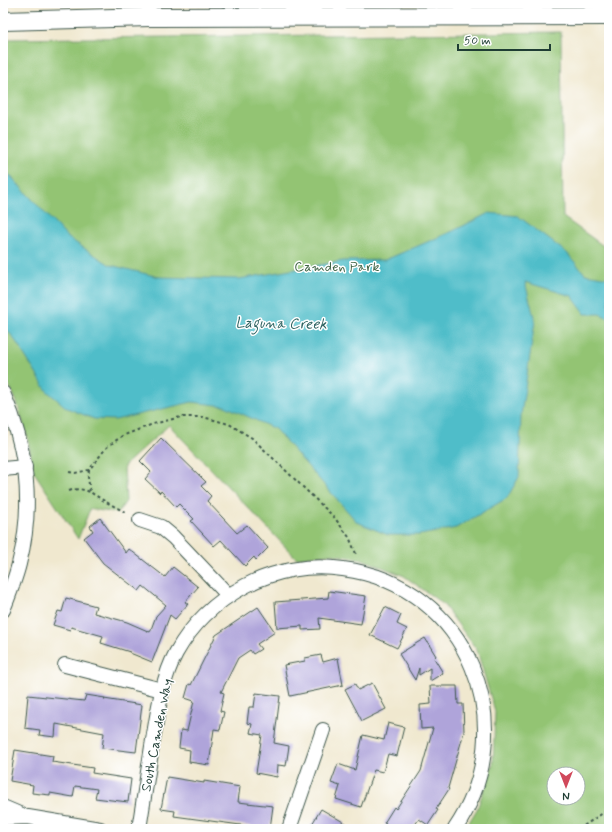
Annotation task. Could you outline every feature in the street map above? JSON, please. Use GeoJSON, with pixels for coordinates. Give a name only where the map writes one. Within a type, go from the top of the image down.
{"type":"FeatureCollection","features":[{"type":"Feature","properties":{"kind":"main road"},"geometry":{"type":"LineString","coordinates":[[3,21],[149,10],[609,16]]}},
{"type":"Feature","properties":{"kind":"street"},"geometry":{"type":"LineString","coordinates":[[3,393],[19,438],[25,467],[27,512],[25,538],[18,570],[3,610]]}},
{"type":"Feature","properties":{"kind":"street"},"geometry":{"type":"LineString","coordinates":[[3,469],[25,467]]}},
{"type":"Feature","properties":{"kind":"street"},"geometry":{"type":"LineString","coordinates":[[140,520],[161,528],[173,537],[228,596]]}},
{"type":"Feature","properties":{"kind":"street","name":"South Camden Way"},"geometry":{"type":"LineString","coordinates":[[139,829],[162,690],[170,667],[183,641],[202,619],[228,596],[252,582],[279,572],[307,568],[336,568],[364,572],[391,582],[416,597],[440,618],[459,640],[472,665],[481,691],[485,718],[484,746],[481,772],[465,813],[455,829]]}},
{"type":"Feature","properties":{"kind":"street"},"geometry":{"type":"LineString","coordinates":[[65,665],[162,690]]}},
{"type":"Feature","properties":{"kind":"street"},"geometry":{"type":"LineString","coordinates":[[289,829],[323,730]]}},
{"type":"Feature","properties":{"kind":"street"},"geometry":{"type":"LineString","coordinates":[[3,807],[28,817]]}},
{"type":"Feature","properties":{"kind":"street"},"geometry":{"type":"LineString","coordinates":[[3,818],[28,817],[100,829]]}},
{"type":"Feature","properties":{"kind":"path"},"geometry":{"type":"LineString","coordinates":[[69,472],[75,473],[88,470],[106,448],[122,436],[153,424],[181,417],[203,417],[229,424],[252,438],[334,517],[349,537],[357,556]]}},
{"type":"Feature","properties":{"kind":"path"},"geometry":{"type":"LineString","coordinates":[[88,470],[90,492]]}},
{"type":"Feature","properties":{"kind":"path"},"geometry":{"type":"LineString","coordinates":[[69,491],[84,489],[125,512]]}},
{"type":"Feature","properties":{"kind":"path"},"geometry":{"type":"LineString","coordinates":[[580,829],[609,810]]}},
{"type":"Feature","properties":{"kind":"green space","name":"Camden Park"},"geometry":{"type":"Polygon","coordinates":[[[561,32],[563,217],[609,250],[609,829],[465,829],[477,809],[493,764],[495,712],[477,650],[443,604],[404,576],[362,559],[329,554],[296,558],[169,425],[124,466],[126,501],[118,513],[90,509],[78,539],[34,472],[27,436],[16,400],[3,372],[3,39],[561,32]]]}},
{"type":"Feature","properties":{"kind":"water","name":"Laguna Creek"},"geometry":{"type":"Polygon","coordinates":[[[3,168],[67,237],[110,265],[159,277],[239,279],[343,261],[385,260],[453,231],[489,213],[518,216],[567,253],[585,274],[609,278],[609,318],[600,314],[585,314],[572,296],[525,282],[535,321],[521,415],[519,477],[507,498],[456,528],[420,535],[388,535],[357,522],[275,429],[225,406],[192,402],[115,420],[94,419],[67,408],[47,391],[17,343],[3,324],[3,168]]]}},
{"type":"Feature","properties":{"kind":"building"},"geometry":{"type":"Polygon","coordinates":[[[161,438],[206,482],[201,486],[211,496],[207,501],[237,533],[247,525],[268,548],[256,560],[254,557],[245,566],[221,540],[214,546],[191,521],[194,519],[179,504],[176,507],[161,491],[160,493],[145,479],[151,472],[140,461],[161,438]]]}},
{"type":"Feature","properties":{"kind":"building"},"geometry":{"type":"Polygon","coordinates":[[[100,518],[126,553],[129,549],[165,577],[173,567],[198,587],[185,602],[188,604],[175,619],[170,615],[152,662],[130,652],[101,643],[103,636],[71,627],[70,630],[53,625],[58,611],[62,612],[66,598],[96,606],[94,613],[127,622],[150,632],[156,616],[166,605],[143,586],[139,591],[103,563],[84,538],[93,531],[90,526],[100,518]]]}},
{"type":"Feature","properties":{"kind":"building"},"geometry":{"type":"Polygon","coordinates":[[[329,591],[366,596],[361,624],[319,618],[320,629],[302,630],[302,626],[277,628],[275,602],[328,598],[329,591]]]}},
{"type":"Feature","properties":{"kind":"building"},"geometry":{"type":"Polygon","coordinates":[[[258,607],[275,632],[257,644],[261,649],[253,654],[250,650],[238,658],[221,692],[224,693],[220,711],[224,712],[220,730],[214,729],[209,765],[189,762],[190,750],[179,748],[181,730],[187,731],[194,701],[185,698],[189,684],[191,685],[216,635],[258,607]]]}},
{"type":"Feature","properties":{"kind":"building"},"geometry":{"type":"Polygon","coordinates":[[[385,607],[401,615],[397,624],[407,629],[397,648],[370,635],[385,607]]]}},
{"type":"Feature","properties":{"kind":"building"},"geometry":{"type":"Polygon","coordinates":[[[425,638],[436,656],[434,658],[443,673],[430,681],[430,668],[419,675],[419,668],[415,680],[399,654],[425,638]]]}},
{"type":"Feature","properties":{"kind":"building"},"geometry":{"type":"Polygon","coordinates":[[[321,655],[323,662],[338,658],[343,685],[290,696],[284,665],[305,661],[305,658],[321,655]]]}},
{"type":"Feature","properties":{"kind":"building"},"geometry":{"type":"Polygon","coordinates":[[[372,683],[386,709],[362,721],[345,689],[355,684],[358,690],[372,683]]]}},
{"type":"Feature","properties":{"kind":"building"},"geometry":{"type":"Polygon","coordinates":[[[430,686],[457,686],[458,704],[463,704],[464,732],[448,788],[449,789],[428,825],[419,819],[412,829],[383,829],[386,824],[384,823],[394,807],[396,809],[421,771],[433,728],[421,729],[420,705],[431,704],[430,686]]]}},
{"type":"Feature","properties":{"kind":"building"},"geometry":{"type":"Polygon","coordinates":[[[256,693],[280,696],[274,743],[289,746],[286,766],[278,765],[277,777],[256,773],[262,735],[250,733],[252,724],[247,723],[249,707],[254,707],[256,693]]]}},
{"type":"Feature","properties":{"kind":"building"},"geometry":{"type":"Polygon","coordinates":[[[28,695],[84,701],[86,695],[142,705],[136,752],[102,748],[104,733],[56,724],[55,737],[39,735],[40,730],[25,728],[28,695]]]}},
{"type":"Feature","properties":{"kind":"building"},"geometry":{"type":"Polygon","coordinates":[[[388,723],[404,727],[397,756],[388,754],[383,772],[374,770],[361,807],[336,799],[340,786],[331,783],[338,764],[355,770],[363,735],[384,740],[388,723]]]}},
{"type":"Feature","properties":{"kind":"building"},"geometry":{"type":"Polygon","coordinates":[[[15,750],[53,756],[52,762],[93,768],[92,773],[131,779],[128,802],[95,798],[97,789],[75,786],[73,797],[50,793],[50,795],[32,793],[33,785],[10,781],[15,750]]]}},
{"type":"Feature","properties":{"kind":"building"},"geometry":{"type":"Polygon","coordinates":[[[167,777],[240,787],[238,802],[273,806],[270,829],[174,816],[175,811],[161,809],[167,777]]]}},
{"type":"Feature","properties":{"kind":"building"},"geometry":{"type":"Polygon","coordinates":[[[321,809],[345,823],[341,829],[309,829],[321,809]]]}}]}
